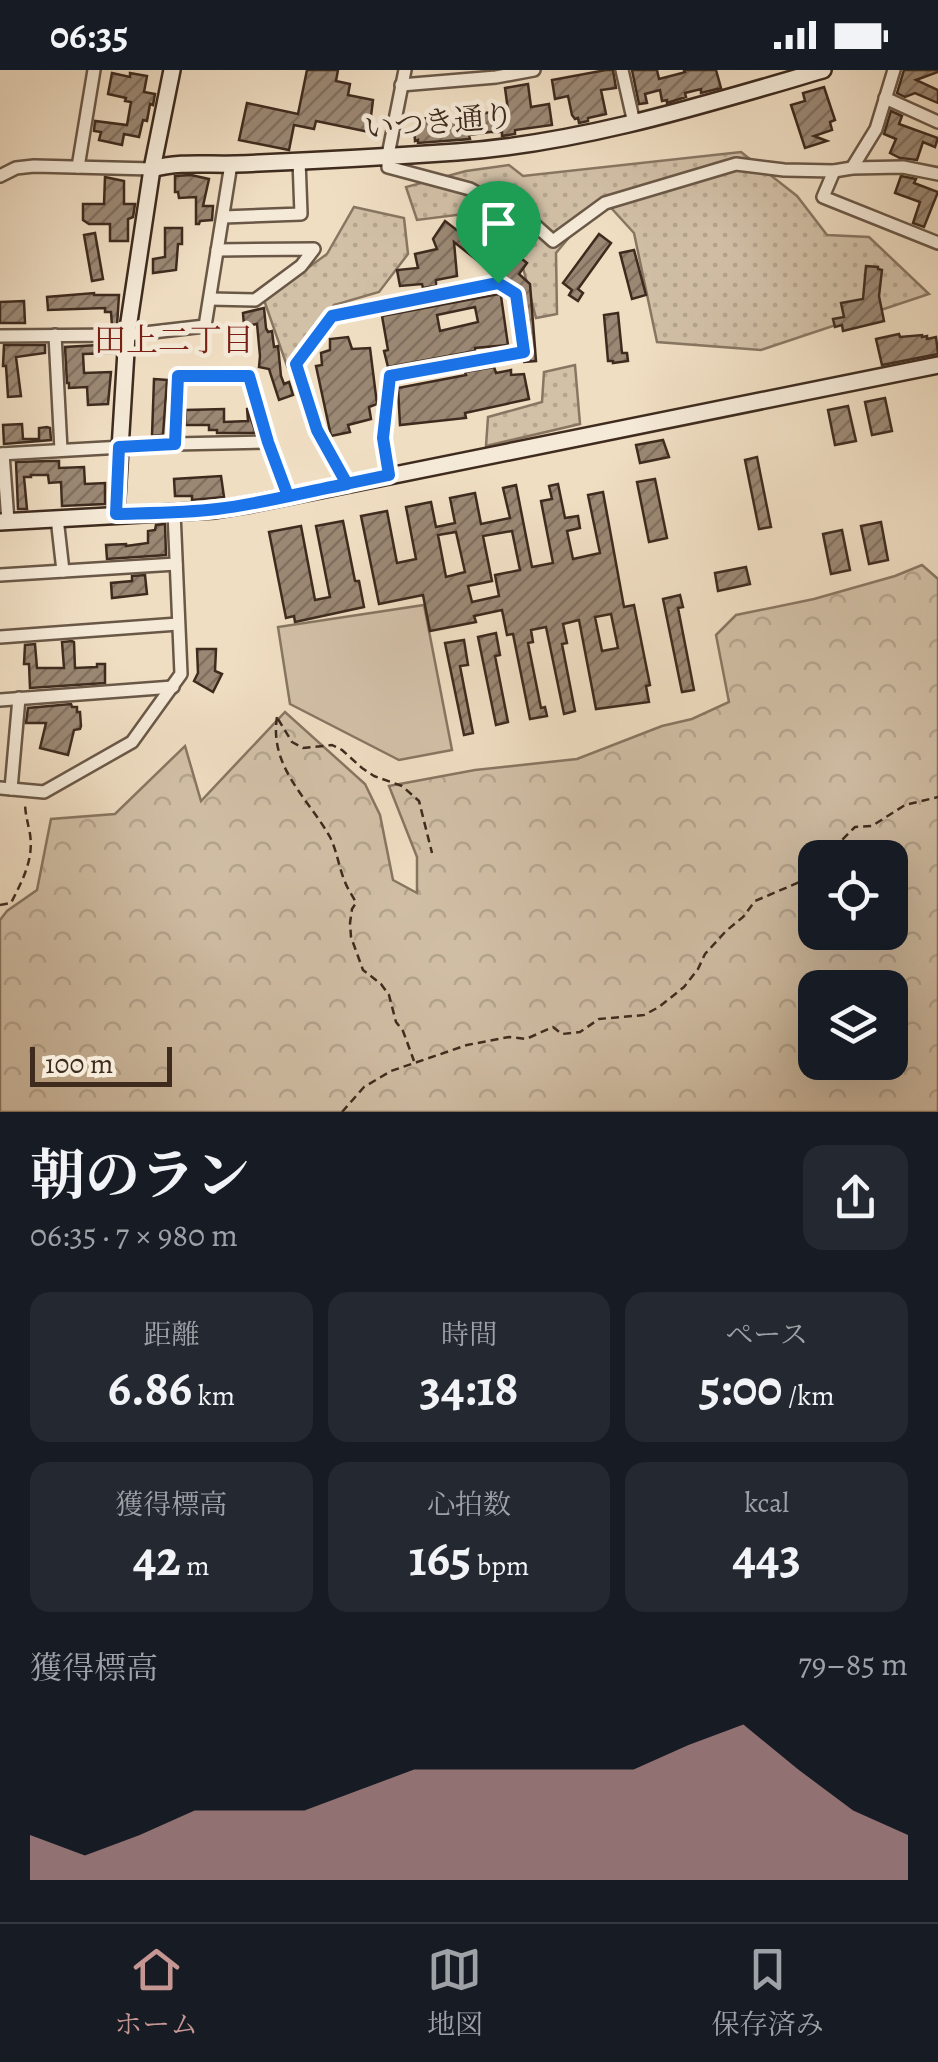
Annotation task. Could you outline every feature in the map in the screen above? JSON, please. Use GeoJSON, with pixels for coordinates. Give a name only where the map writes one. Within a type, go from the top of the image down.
{"type":"FeatureCollection","features":[{"type":"Feature","properties":{"kind":"street"},"geometry":{"type":"LineString","coordinates":[[78,167],[94,70]]}},
{"type":"Feature","properties":{"kind":"street"},"geometry":{"type":"LineString","coordinates":[[116,514],[127,335],[152,169],[172,70]]}},
{"type":"Feature","properties":{"kind":"street"},"geometry":{"type":"LineString","coordinates":[[404,70],[388,167],[470,188],[535,225],[553,241],[605,203],[736,164],[834,172],[903,166],[938,174]]}},
{"type":"Feature","properties":{"kind":"street"},"geometry":{"type":"LineString","coordinates":[[401,86],[534,70]]}},
{"type":"Feature","properties":{"kind":"street"},"geometry":{"type":"LineString","coordinates":[[622,70],[634,123]]}},
{"type":"Feature","properties":{"kind":"street","name":"いつき通り"},"geometry":{"type":"LineString","coordinates":[[152,169],[172,164],[461,152],[533,142],[634,123],[822,70]]}},
{"type":"Feature","properties":{"kind":"street"},"geometry":{"type":"LineString","coordinates":[[852,168],[876,128],[894,70]]}},
{"type":"Feature","properties":{"kind":"street"},"geometry":{"type":"LineString","coordinates":[[885,98],[938,122]]}},
{"type":"Feature","properties":{"kind":"street"},"geometry":{"type":"LineString","coordinates":[[223,216],[301,214],[298,160]]}},
{"type":"Feature","properties":{"kind":"street"},"geometry":{"type":"LineString","coordinates":[[0,336],[127,335],[206,326],[231,164]]}},
{"type":"Feature","properties":{"kind":"street"},"geometry":{"type":"LineString","coordinates":[[0,176],[16,168],[152,169]]}},
{"type":"Feature","properties":{"kind":"street"},"geometry":{"type":"LineString","coordinates":[[834,172],[824,197],[938,242]]}},
{"type":"Feature","properties":{"kind":"street"},"geometry":{"type":"LineString","coordinates":[[210,299],[255,300],[301,266],[314,249],[217,250]]}},
{"type":"Feature","properties":{"kind":"street"},"geometry":{"type":"LineString","coordinates":[[347,484],[317,430],[296,364],[332,316],[498,283],[516,294],[524,352],[390,376],[383,438],[389,475]]}},
{"type":"Feature","properties":{"kind":"street"},"geometry":{"type":"LineString","coordinates":[[56,335],[61,450]]}},
{"type":"Feature","properties":{"kind":"street"},"geometry":{"type":"LineString","coordinates":[[268,442],[1,453],[4,522],[215,510],[938,365]]}},
{"type":"Feature","properties":{"kind":"street"},"geometry":{"type":"LineString","coordinates":[[175,444],[178,376],[249,376],[288,496]]}},
{"type":"Feature","properties":{"kind":"street"},"geometry":{"type":"LineString","coordinates":[[19,698],[6,789],[44,792],[132,742],[181,674],[174,512]]}},
{"type":"Feature","properties":{"kind":"street"},"geometry":{"type":"LineString","coordinates":[[57,518],[63,571]]}},
{"type":"Feature","properties":{"kind":"street"},"geometry":{"type":"LineString","coordinates":[[0,576],[176,564]]}},
{"type":"Feature","properties":{"kind":"street"},"geometry":{"type":"LineString","coordinates":[[0,636],[178,624]]}},
{"type":"Feature","properties":{"kind":"street"},"geometry":{"type":"LineString","coordinates":[[0,700],[173,687]]}},
{"type":"Feature","properties":{"kind":"path"},"geometry":{"type":"LineString","coordinates":[[414,1062],[396,1022],[390,995],[363,970],[351,938],[352,909],[356,904],[332,842],[290,780],[280,756],[278,717],[292,742],[303,748],[332,746],[362,768],[402,786],[419,801],[432,852]]}},
{"type":"Feature","properties":{"kind":"path"},"geometry":{"type":"LineString","coordinates":[[0,905],[10,903],[29,866],[31,838],[25,815],[26,791]]}},
{"type":"Feature","properties":{"kind":"path"},"geometry":{"type":"LineString","coordinates":[[843,840],[855,828],[872,826],[904,805],[938,798]]}},
{"type":"Feature","properties":{"kind":"path"},"geometry":{"type":"LineString","coordinates":[[342,1112],[379,1076],[414,1062],[491,1039],[526,1039],[553,1027],[562,1034],[580,1032],[599,1019],[644,1015],[684,987],[704,954],[755,902],[798,883]]}},
{"type":"Feature","properties":{"kind":"green space"},"geometry":{"type":"Polygon","coordinates":[[[741,152],[797,196],[827,235],[869,237],[929,294],[761,350],[657,342],[634,233],[602,198],[556,253],[557,314],[536,318],[520,256],[464,214],[417,220],[406,187],[466,171],[509,165],[523,176],[741,152]]]}},
{"type":"Feature","properties":{"kind":"green space"},"geometry":{"type":"Polygon","coordinates":[[[354,207],[404,218],[408,254],[379,292],[334,305],[287,366],[264,300],[327,254],[354,207]]]}},
{"type":"Feature","properties":{"kind":"green space"},"geometry":{"type":"Polygon","coordinates":[[[575,365],[580,424],[486,446],[488,417],[542,402],[544,372],[575,365]]]}},
{"type":"Feature","properties":{"kind":"green space"},"geometry":{"type":"Polygon","coordinates":[[[922,565],[938,579],[938,1112],[0,1112],[0,920],[37,890],[51,819],[115,814],[185,746],[201,801],[285,712],[365,784],[380,815],[393,880],[417,893],[417,857],[389,786],[475,770],[577,759],[662,726],[692,719],[729,702],[716,635],[736,615],[814,599],[922,565]]]}},
{"type":"Feature","properties":{"kind":"green space"},"geometry":{"type":"Polygon","coordinates":[[[424,605],[452,750],[399,760],[290,704],[278,627],[424,605]]]}},
{"type":"Feature","properties":{"kind":"building"},"geometry":{"type":"Polygon","coordinates":[[[307,70],[338,70],[336,81],[350,84],[348,95],[373,100],[369,132],[316,121],[314,129],[294,125],[289,150],[239,140],[247,103],[298,114],[307,70]]]}},
{"type":"Feature","properties":{"kind":"building"},"geometry":{"type":"Polygon","coordinates":[[[613,70],[616,88],[601,90],[606,114],[579,123],[572,115],[568,96],[555,99],[552,80],[613,70]]]}},
{"type":"Feature","properties":{"kind":"building"},"geometry":{"type":"Polygon","coordinates":[[[632,70],[657,70],[659,79],[684,70],[716,70],[721,88],[685,93],[686,97],[667,103],[662,101],[660,90],[645,94],[647,103],[639,104],[632,70]]]}},
{"type":"Feature","properties":{"kind":"building"},"geometry":{"type":"Polygon","coordinates":[[[904,70],[938,70],[916,80],[938,90],[938,103],[915,93],[905,97],[897,93],[904,70]]]}},
{"type":"Feature","properties":{"kind":"building"},"geometry":{"type":"Polygon","coordinates":[[[112,73],[147,76],[144,92],[155,94],[139,137],[124,134],[122,145],[99,140],[101,132],[94,131],[95,121],[127,125],[131,102],[108,94],[112,73]]]}},
{"type":"Feature","properties":{"kind":"building"},"geometry":{"type":"Polygon","coordinates":[[[528,84],[531,107],[549,104],[552,125],[515,130],[515,134],[502,136],[502,132],[490,132],[469,135],[470,139],[415,141],[414,127],[419,119],[506,111],[505,88],[528,84]]]}},
{"type":"Feature","properties":{"kind":"building"},"geometry":{"type":"Polygon","coordinates":[[[824,87],[835,120],[830,122],[832,130],[814,136],[827,141],[805,148],[791,105],[805,101],[803,93],[824,87]]]}},
{"type":"Feature","properties":{"kind":"building"},"geometry":{"type":"Polygon","coordinates":[[[891,111],[902,116],[899,124],[938,138],[935,147],[923,142],[917,160],[890,153],[896,139],[884,134],[891,111]]]}},
{"type":"Feature","properties":{"kind":"building"},"geometry":{"type":"Polygon","coordinates":[[[175,176],[209,179],[203,206],[213,206],[212,220],[196,224],[196,197],[179,198],[175,192],[175,176]]]}},
{"type":"Feature","properties":{"kind":"building"},"geometry":{"type":"Polygon","coordinates":[[[901,176],[916,179],[914,183],[938,192],[924,227],[913,223],[920,202],[895,193],[901,176]]]}},
{"type":"Feature","properties":{"kind":"building"},"geometry":{"type":"Polygon","coordinates":[[[105,177],[124,181],[124,204],[135,204],[133,217],[128,219],[128,241],[110,241],[110,224],[89,224],[83,220],[83,204],[104,204],[105,177]]]}},
{"type":"Feature","properties":{"kind":"building"},"geometry":{"type":"Polygon","coordinates":[[[445,221],[484,251],[478,261],[454,242],[457,276],[436,280],[436,286],[400,286],[397,270],[418,268],[415,254],[437,249],[433,239],[445,221]]]}},
{"type":"Feature","properties":{"kind":"building"},"geometry":{"type":"Polygon","coordinates":[[[165,228],[182,228],[176,270],[153,273],[153,259],[165,257],[165,228]]]}},
{"type":"Feature","properties":{"kind":"building"},"geometry":{"type":"Polygon","coordinates":[[[95,233],[103,279],[92,281],[84,235],[95,233]]]}},
{"type":"Feature","properties":{"kind":"building"},"geometry":{"type":"Polygon","coordinates":[[[599,234],[611,243],[578,289],[583,293],[578,301],[569,295],[572,290],[563,283],[599,234]]]}},
{"type":"Feature","properties":{"kind":"building"},"geometry":{"type":"Polygon","coordinates":[[[634,250],[646,295],[632,299],[620,253],[634,250]]]}},
{"type":"Feature","properties":{"kind":"building"},"geometry":{"type":"Polygon","coordinates":[[[512,251],[527,263],[519,274],[530,284],[536,361],[523,362],[530,359],[532,352],[524,290],[495,272],[512,251]]]}},
{"type":"Feature","properties":{"kind":"building"},"geometry":{"type":"Polygon","coordinates":[[[866,266],[882,270],[879,296],[884,321],[843,331],[842,325],[835,327],[833,319],[844,317],[841,303],[863,299],[866,266]]]}},
{"type":"Feature","properties":{"kind":"building"},"geometry":{"type":"Polygon","coordinates":[[[499,294],[508,345],[388,367],[382,316],[499,294]],[[475,307],[437,315],[440,331],[478,322],[475,307]]]}},
{"type":"Feature","properties":{"kind":"building"},"geometry":{"type":"Polygon","coordinates":[[[119,295],[117,326],[112,326],[111,312],[105,312],[105,308],[48,310],[47,297],[119,295]]]}},
{"type":"Feature","properties":{"kind":"building"},"geometry":{"type":"Polygon","coordinates":[[[24,301],[25,323],[0,323],[0,302],[24,301]]]}},
{"type":"Feature","properties":{"kind":"building"},"geometry":{"type":"Polygon","coordinates":[[[264,308],[266,328],[272,331],[274,347],[278,346],[281,376],[284,384],[289,382],[293,395],[279,400],[269,369],[259,367],[257,324],[244,326],[243,313],[264,308]]]}},
{"type":"Feature","properties":{"kind":"building"},"geometry":{"type":"Polygon","coordinates":[[[618,313],[622,353],[627,353],[628,361],[613,363],[608,361],[604,315],[618,313]]]}},
{"type":"Feature","properties":{"kind":"building"},"geometry":{"type":"Polygon","coordinates":[[[899,334],[936,337],[938,354],[882,365],[876,339],[899,334]]]}},
{"type":"Feature","properties":{"kind":"building"},"geometry":{"type":"Polygon","coordinates":[[[348,337],[352,349],[370,348],[377,404],[369,407],[371,419],[348,425],[350,432],[331,436],[316,366],[322,365],[321,353],[330,350],[330,339],[348,337]]]}},
{"type":"Feature","properties":{"kind":"building"},"geometry":{"type":"Polygon","coordinates":[[[115,344],[115,353],[83,354],[84,373],[111,372],[108,404],[88,405],[87,387],[69,388],[67,383],[65,347],[115,344]]]}},
{"type":"Feature","properties":{"kind":"building"},"geometry":{"type":"Polygon","coordinates":[[[4,345],[45,345],[45,353],[16,357],[21,396],[8,397],[4,345]]]}},
{"type":"Feature","properties":{"kind":"building"},"geometry":{"type":"Polygon","coordinates":[[[494,367],[496,373],[511,370],[511,375],[524,374],[529,399],[465,413],[466,418],[400,425],[398,388],[494,367]]]}},
{"type":"Feature","properties":{"kind":"building"},"geometry":{"type":"Polygon","coordinates":[[[154,379],[167,380],[163,435],[152,436],[154,379]]]}},
{"type":"Feature","properties":{"kind":"building"},"geometry":{"type":"Polygon","coordinates":[[[885,398],[892,431],[872,435],[865,402],[885,398]]]}},
{"type":"Feature","properties":{"kind":"building"},"geometry":{"type":"Polygon","coordinates":[[[848,406],[856,441],[835,445],[828,410],[848,406]]]}},
{"type":"Feature","properties":{"kind":"building"},"geometry":{"type":"Polygon","coordinates":[[[247,408],[256,433],[217,433],[209,430],[209,425],[185,425],[186,410],[224,409],[224,422],[248,421],[247,408]]]}},
{"type":"Feature","properties":{"kind":"building"},"geometry":{"type":"Polygon","coordinates":[[[22,424],[23,439],[39,439],[39,428],[47,427],[51,440],[4,444],[3,425],[22,424]]]}},
{"type":"Feature","properties":{"kind":"building"},"geometry":{"type":"Polygon","coordinates":[[[663,440],[669,457],[640,463],[636,445],[663,440]]]}},
{"type":"Feature","properties":{"kind":"building"},"geometry":{"type":"Polygon","coordinates":[[[757,457],[771,527],[759,529],[745,460],[757,457]]]}},
{"type":"Feature","properties":{"kind":"building"},"geometry":{"type":"Polygon","coordinates":[[[59,461],[59,468],[84,467],[85,484],[105,483],[105,504],[62,506],[61,482],[49,483],[48,475],[31,475],[24,477],[27,509],[18,509],[16,462],[59,461]]]}},
{"type":"Feature","properties":{"kind":"building"},"geometry":{"type":"Polygon","coordinates":[[[221,476],[224,497],[192,500],[192,496],[175,496],[174,479],[221,476]]]}},
{"type":"Feature","properties":{"kind":"building"},"geometry":{"type":"Polygon","coordinates":[[[655,479],[667,538],[649,542],[637,482],[655,479]]]}},
{"type":"Feature","properties":{"kind":"building"},"geometry":{"type":"Polygon","coordinates":[[[558,484],[565,518],[578,516],[580,528],[567,531],[573,559],[600,553],[588,495],[603,492],[624,607],[634,605],[650,685],[646,686],[649,702],[596,709],[579,620],[563,624],[567,643],[562,644],[575,711],[564,714],[546,627],[531,630],[533,642],[528,643],[541,708],[545,707],[547,716],[530,719],[513,634],[507,635],[502,610],[474,616],[476,622],[430,631],[423,595],[379,604],[361,516],[387,511],[397,563],[416,559],[406,507],[431,502],[436,527],[455,523],[450,498],[475,493],[481,524],[510,518],[503,488],[516,485],[532,567],[553,563],[541,501],[552,499],[549,486],[558,484]],[[512,531],[483,536],[492,581],[468,586],[472,602],[499,596],[495,575],[520,570],[512,531]],[[456,532],[438,535],[446,577],[465,572],[456,532]],[[611,614],[595,617],[602,651],[618,648],[611,614]]]}},
{"type":"Feature","properties":{"kind":"building"},"geometry":{"type":"Polygon","coordinates":[[[343,521],[364,607],[295,622],[294,616],[286,618],[269,532],[301,526],[315,600],[330,597],[316,526],[343,521]]]}},
{"type":"Feature","properties":{"kind":"building"},"geometry":{"type":"Polygon","coordinates":[[[881,522],[888,560],[869,564],[861,526],[881,522]]]}},
{"type":"Feature","properties":{"kind":"building"},"geometry":{"type":"Polygon","coordinates":[[[165,524],[166,555],[107,559],[106,545],[148,543],[148,531],[165,524]]]}},
{"type":"Feature","properties":{"kind":"building"},"geometry":{"type":"Polygon","coordinates":[[[842,530],[850,570],[831,574],[823,534],[842,530]]]}},
{"type":"Feature","properties":{"kind":"building"},"geometry":{"type":"Polygon","coordinates":[[[746,567],[750,584],[718,591],[715,573],[746,567]]]}},
{"type":"Feature","properties":{"kind":"building"},"geometry":{"type":"Polygon","coordinates":[[[145,575],[147,594],[112,598],[111,583],[145,575]]]}},
{"type":"Feature","properties":{"kind":"building"},"geometry":{"type":"Polygon","coordinates":[[[680,595],[683,607],[678,608],[694,690],[682,692],[663,599],[680,595]]]}},
{"type":"Feature","properties":{"kind":"building"},"geometry":{"type":"Polygon","coordinates":[[[496,633],[500,655],[495,656],[508,722],[496,725],[478,637],[496,633]]]}},
{"type":"Feature","properties":{"kind":"building"},"geometry":{"type":"Polygon","coordinates":[[[464,640],[468,665],[460,666],[473,733],[464,735],[445,643],[464,640]]]}},
{"type":"Feature","properties":{"kind":"building"},"geometry":{"type":"Polygon","coordinates":[[[72,641],[75,668],[105,664],[105,683],[30,688],[29,664],[24,664],[25,645],[35,644],[37,668],[64,668],[62,642],[72,641]]]}},
{"type":"Feature","properties":{"kind":"building"},"geometry":{"type":"Polygon","coordinates":[[[197,649],[216,649],[215,671],[222,674],[213,692],[194,681],[198,673],[197,649]]]}},
{"type":"Feature","properties":{"kind":"building"},"geometry":{"type":"Polygon","coordinates":[[[71,704],[80,712],[81,726],[74,730],[68,755],[40,748],[46,723],[26,723],[28,708],[71,704]]]}},
{"type":"Feature","properties":{"kind":"district","name":"田上二丁目"},"geometry":{"type":"Point","coordinates":[174,340]}},
{"type":"Feature","properties":{"kind":"route"},"geometry":{"type":"LineString","coordinates":[[498,283],[332,316],[296,364],[317,430],[347,484],[288,496],[215,510],[116,514],[119,447],[175,444],[178,376],[249,376],[288,496],[389,475],[383,438],[390,376],[524,352],[516,294],[498,283]]}}]}
